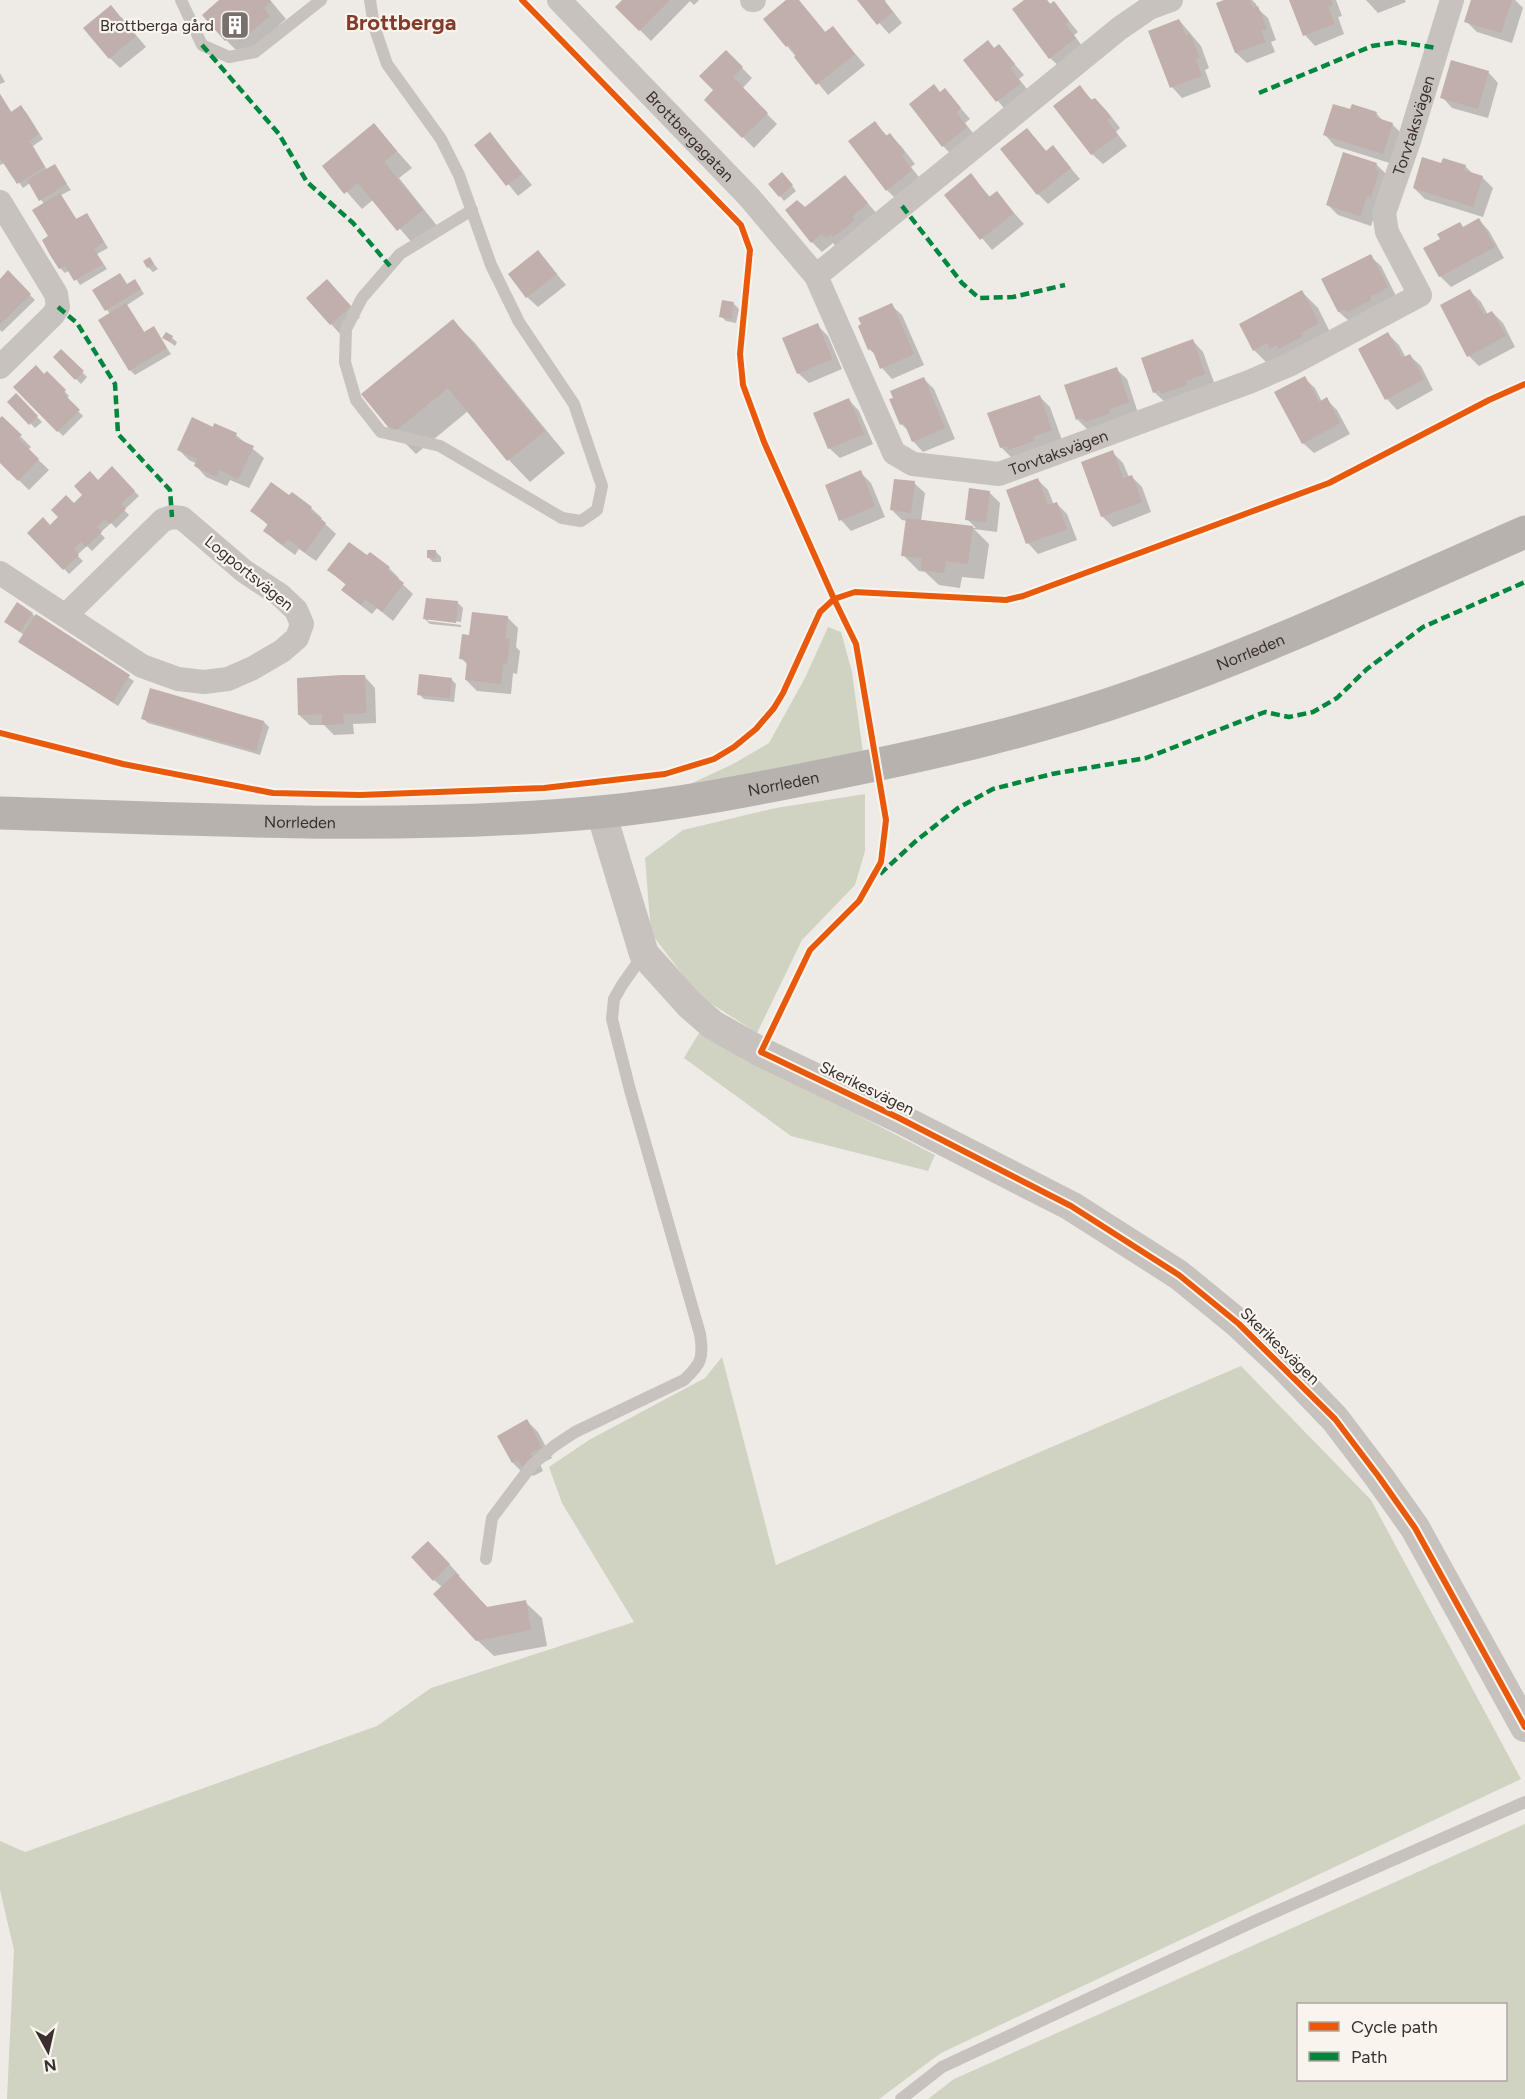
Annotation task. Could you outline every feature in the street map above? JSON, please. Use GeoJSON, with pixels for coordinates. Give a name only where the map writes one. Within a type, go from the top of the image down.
{"type":"FeatureCollection","features":[{"type":"Feature","properties":{"kind":"main road","name":"Norrleden"},"geometry":{"type":"LineString","coordinates":[[0,813],[279,822],[392,823],[601,812],[748,791],[997,738],[1139,694],[1269,645],[1525,532]]}},
{"type":"Feature","properties":{"kind":"street","name":"Brottbergagatan"},"geometry":{"type":"LineString","coordinates":[[559,0],[749,197],[816,276]]}},
{"type":"Feature","properties":{"kind":"street"},"geometry":{"type":"LineString","coordinates":[[816,276],[1120,28],[1149,8],[1171,0]]}},
{"type":"Feature","properties":{"kind":"street","name":"Torvtaksvägen"},"geometry":{"type":"LineString","coordinates":[[816,276],[894,453],[913,464],[999,474],[1249,382],[1291,364],[1419,295],[1387,232],[1384,213],[1409,141],[1452,0]]}},
{"type":"Feature","properties":{"kind":"street"},"geometry":{"type":"LineString","coordinates":[[0,202],[56,294],[58,307],[53,315],[0,367]]}},
{"type":"Feature","properties":{"kind":"street","name":"Logportsvägen"},"geometry":{"type":"LineString","coordinates":[[0,573],[142,666],[178,679],[204,682],[228,679],[253,668],[282,651],[297,638],[302,624],[296,610],[280,596],[244,571],[182,518],[172,517],[164,520],[66,615]]}},
{"type":"Feature","properties":{"kind":"street","name":"Skerikesvägen"},"geometry":{"type":"LineString","coordinates":[[601,812],[644,954],[690,1005],[713,1025],[761,1052],[898,1118],[1071,1206],[1179,1275],[1239,1324],[1335,1419],[1379,1477],[1420,1538],[1525,1727]]}},
{"type":"Feature","properties":{"kind":"lane"},"geometry":{"type":"LineString","coordinates":[[181,0],[202,45],[229,57],[255,52],[321,0]]}},
{"type":"Feature","properties":{"kind":"lane"},"geometry":{"type":"LineString","coordinates":[[370,0],[374,26],[387,64],[441,139],[459,175],[491,265],[519,322],[574,404],[602,486],[597,510],[581,521],[562,518],[440,446],[381,432],[356,400],[345,362],[346,329],[362,298],[400,254],[471,210]]}},
{"type":"Feature","properties":{"kind":"lane"},"geometry":{"type":"LineString","coordinates":[[486,1559],[492,1518],[532,1465],[575,1432],[684,1380],[697,1367],[703,1352],[700,1334],[612,1019],[614,999],[644,954]]}},
{"type":"Feature","properties":{"kind":"lane"},"geometry":{"type":"LineString","coordinates":[[901,2099],[942,2067],[1257,1920],[1525,1802]]}},
{"type":"Feature","properties":{"kind":"green space"},"geometry":{"type":"Polygon","coordinates":[[[828,627],[841,632],[852,672],[863,753],[686,786],[733,764],[769,743],[805,678],[828,627]]]}},
{"type":"Feature","properties":{"kind":"green space"},"geometry":{"type":"Polygon","coordinates":[[[865,794],[865,851],[855,885],[802,940],[757,1033],[698,995],[651,933],[645,858],[683,830],[776,808],[865,794]]]}},
{"type":"Feature","properties":{"kind":"green space"},"geometry":{"type":"Polygon","coordinates":[[[699,1033],[935,1155],[928,1171],[791,1136],[684,1058],[699,1033]]]}},
{"type":"Feature","properties":{"kind":"green space"},"geometry":{"type":"Polygon","coordinates":[[[722,1357],[776,1565],[1241,1366],[1371,1500],[1521,1779],[941,2053],[879,2099],[7,2099],[14,1950],[0,1890],[0,1841],[25,1852],[377,1726],[431,1688],[634,1622],[562,1503],[549,1467],[589,1440],[705,1378],[722,1357]]]}},
{"type":"Feature","properties":{"kind":"green space"},"geometry":{"type":"Polygon","coordinates":[[[1525,1824],[1525,2099],[928,2099],[954,2079],[1525,1824]]]}},
{"type":"Feature","properties":{"kind":"building","name":"Brottberga gård"},"geometry":{"type":"Polygon","coordinates":[[[219,0],[270,0],[271,2],[264,8],[270,16],[240,41],[234,34],[225,41],[202,15],[219,0]]]}},
{"type":"Feature","properties":{"kind":"building"},"geometry":{"type":"Polygon","coordinates":[[[622,0],[670,0],[639,31],[615,7],[622,0]]]}},
{"type":"Feature","properties":{"kind":"building"},"geometry":{"type":"Polygon","coordinates":[[[786,0],[799,0],[825,32],[833,26],[855,54],[816,85],[794,57],[796,55],[789,45],[786,47],[763,19],[786,0]]]}},
{"type":"Feature","properties":{"kind":"building"},"geometry":{"type":"Polygon","coordinates":[[[857,0],[883,0],[893,12],[877,25],[857,0]]]}},
{"type":"Feature","properties":{"kind":"building"},"geometry":{"type":"Polygon","coordinates":[[[1024,0],[1047,0],[1050,4],[1054,1],[1069,21],[1065,24],[1076,38],[1049,59],[1012,9],[1024,0]]]}},
{"type":"Feature","properties":{"kind":"building"},"geometry":{"type":"Polygon","coordinates":[[[1224,0],[1249,0],[1253,8],[1258,6],[1267,29],[1261,31],[1266,42],[1235,53],[1216,3],[1224,0]]]}},
{"type":"Feature","properties":{"kind":"building"},"geometry":{"type":"Polygon","coordinates":[[[1289,0],[1331,0],[1333,5],[1328,7],[1335,24],[1303,36],[1289,0]]]}},
{"type":"Feature","properties":{"kind":"building"},"geometry":{"type":"Polygon","coordinates":[[[1471,0],[1512,0],[1501,33],[1464,22],[1471,0]]]}},
{"type":"Feature","properties":{"kind":"building"},"geometry":{"type":"Polygon","coordinates":[[[111,5],[136,36],[109,59],[83,28],[111,5]]]}},
{"type":"Feature","properties":{"kind":"building"},"geometry":{"type":"Polygon","coordinates":[[[1179,19],[1186,36],[1190,34],[1200,58],[1195,59],[1202,76],[1170,88],[1148,31],[1179,19]]]}},
{"type":"Feature","properties":{"kind":"building"},"geometry":{"type":"Polygon","coordinates":[[[988,40],[994,48],[999,44],[1015,64],[1010,68],[1021,83],[996,102],[963,60],[988,40]]]}},
{"type":"Feature","properties":{"kind":"building"},"geometry":{"type":"Polygon","coordinates":[[[726,50],[743,67],[733,77],[768,113],[742,138],[704,100],[713,90],[699,76],[726,50]]]}},
{"type":"Feature","properties":{"kind":"building"},"geometry":{"type":"Polygon","coordinates":[[[1451,60],[1489,71],[1478,109],[1440,98],[1451,60]]]}},
{"type":"Feature","properties":{"kind":"building"},"geometry":{"type":"Polygon","coordinates":[[[934,84],[940,92],[945,88],[961,108],[956,112],[967,127],[942,147],[909,104],[934,84]]]}},
{"type":"Feature","properties":{"kind":"building"},"geometry":{"type":"Polygon","coordinates":[[[1080,85],[1091,100],[1095,98],[1111,117],[1107,120],[1118,135],[1091,155],[1053,106],[1080,85]]]}},
{"type":"Feature","properties":{"kind":"building"},"geometry":{"type":"Polygon","coordinates":[[[0,94],[11,112],[21,105],[39,134],[29,141],[45,167],[17,184],[0,158],[0,94]]]}},
{"type":"Feature","properties":{"kind":"building"},"geometry":{"type":"Polygon","coordinates":[[[1333,104],[1350,109],[1352,104],[1377,112],[1375,117],[1393,123],[1383,154],[1323,135],[1333,104]]]}},
{"type":"Feature","properties":{"kind":"building"},"geometry":{"type":"Polygon","coordinates":[[[875,121],[886,136],[890,133],[905,153],[902,156],[912,170],[886,191],[848,141],[875,121]]]}},
{"type":"Feature","properties":{"kind":"building"},"geometry":{"type":"Polygon","coordinates":[[[374,123],[397,151],[384,162],[423,210],[397,231],[358,183],[344,194],[322,166],[374,123]]]}},
{"type":"Feature","properties":{"kind":"building"},"geometry":{"type":"Polygon","coordinates":[[[1027,128],[1046,151],[1053,145],[1071,168],[1037,195],[1000,149],[1027,128]]]}},
{"type":"Feature","properties":{"kind":"building"},"geometry":{"type":"Polygon","coordinates":[[[490,132],[522,174],[506,186],[474,145],[490,132]]]}},
{"type":"Feature","properties":{"kind":"building"},"geometry":{"type":"Polygon","coordinates":[[[1343,152],[1377,163],[1375,169],[1379,171],[1371,197],[1367,196],[1360,216],[1326,205],[1343,152]]]}},
{"type":"Feature","properties":{"kind":"building"},"geometry":{"type":"Polygon","coordinates":[[[1422,157],[1441,163],[1443,158],[1466,165],[1464,170],[1483,176],[1473,207],[1413,188],[1422,157]]]}},
{"type":"Feature","properties":{"kind":"building"},"geometry":{"type":"Polygon","coordinates":[[[55,164],[67,184],[39,201],[27,180],[55,164]]]}},
{"type":"Feature","properties":{"kind":"building"},"geometry":{"type":"Polygon","coordinates":[[[782,172],[793,185],[779,197],[768,184],[782,172]]]}},
{"type":"Feature","properties":{"kind":"building"},"geometry":{"type":"Polygon","coordinates":[[[971,173],[989,197],[997,191],[1014,213],[980,240],[944,195],[971,173]]]}},
{"type":"Feature","properties":{"kind":"building"},"geometry":{"type":"Polygon","coordinates":[[[845,175],[868,203],[852,217],[855,220],[833,237],[831,234],[826,238],[822,233],[811,243],[785,210],[797,200],[805,207],[845,175]]]}},
{"type":"Feature","properties":{"kind":"building"},"geometry":{"type":"Polygon","coordinates":[[[60,193],[76,219],[87,213],[104,242],[94,249],[103,264],[74,281],[65,266],[59,269],[50,255],[42,240],[48,236],[32,210],[60,193]]]}},
{"type":"Feature","properties":{"kind":"building"},"geometry":{"type":"Polygon","coordinates":[[[1479,218],[1495,247],[1439,277],[1423,248],[1440,239],[1437,234],[1460,222],[1463,227],[1479,218]]]}},
{"type":"Feature","properties":{"kind":"building"},"geometry":{"type":"Polygon","coordinates":[[[538,250],[557,274],[526,298],[508,274],[538,250]]]}},
{"type":"Feature","properties":{"kind":"building"},"geometry":{"type":"Polygon","coordinates":[[[1371,254],[1388,287],[1370,297],[1371,300],[1347,312],[1345,309],[1338,312],[1321,279],[1371,254]]]}},
{"type":"Feature","properties":{"kind":"building"},"geometry":{"type":"Polygon","coordinates":[[[150,257],[154,264],[147,268],[143,261],[150,257]]]}},
{"type":"Feature","properties":{"kind":"building"},"geometry":{"type":"Polygon","coordinates":[[[8,270],[31,294],[0,324],[0,279],[8,270]]]}},
{"type":"Feature","properties":{"kind":"building"},"geometry":{"type":"Polygon","coordinates":[[[120,273],[127,284],[135,279],[141,289],[105,311],[92,290],[120,273]]]}},
{"type":"Feature","properties":{"kind":"building"},"geometry":{"type":"Polygon","coordinates":[[[327,279],[351,306],[330,325],[306,298],[327,279]]]}},
{"type":"Feature","properties":{"kind":"building"},"geometry":{"type":"Polygon","coordinates":[[[1470,289],[1484,315],[1492,311],[1506,336],[1467,357],[1440,305],[1470,289]]]}},
{"type":"Feature","properties":{"kind":"building"},"geometry":{"type":"Polygon","coordinates":[[[1302,290],[1319,323],[1301,333],[1303,336],[1278,349],[1277,345],[1270,349],[1267,343],[1253,351],[1239,324],[1302,290]]]}},
{"type":"Feature","properties":{"kind":"building"},"geometry":{"type":"Polygon","coordinates":[[[722,300],[734,302],[731,319],[719,317],[722,300]]]}},
{"type":"Feature","properties":{"kind":"building"},"geometry":{"type":"Polygon","coordinates":[[[126,303],[144,332],[154,326],[167,348],[129,371],[98,320],[126,303]]]}},
{"type":"Feature","properties":{"kind":"building"},"geometry":{"type":"Polygon","coordinates":[[[892,303],[914,354],[880,369],[872,349],[868,350],[858,326],[861,324],[858,318],[892,303]]]}},
{"type":"Feature","properties":{"kind":"building"},"geometry":{"type":"Polygon","coordinates":[[[453,319],[545,431],[507,461],[448,388],[393,433],[361,394],[453,319]]]}},
{"type":"Feature","properties":{"kind":"building"},"geometry":{"type":"Polygon","coordinates":[[[818,323],[832,359],[797,374],[782,338],[818,323]]]}},
{"type":"Feature","properties":{"kind":"building"},"geometry":{"type":"Polygon","coordinates":[[[166,332],[173,336],[170,342],[162,338],[166,332]]]}},
{"type":"Feature","properties":{"kind":"building"},"geometry":{"type":"Polygon","coordinates":[[[1388,332],[1402,358],[1410,354],[1424,379],[1385,400],[1358,349],[1388,332]]]}},
{"type":"Feature","properties":{"kind":"building"},"geometry":{"type":"Polygon","coordinates":[[[1193,339],[1205,374],[1186,381],[1187,385],[1161,394],[1160,390],[1153,393],[1141,358],[1193,339]]]}},
{"type":"Feature","properties":{"kind":"building"},"geometry":{"type":"Polygon","coordinates":[[[61,349],[84,371],[75,380],[53,357],[61,349]]]}},
{"type":"Feature","properties":{"kind":"building"},"geometry":{"type":"Polygon","coordinates":[[[36,365],[44,374],[47,371],[66,390],[63,393],[80,410],[57,432],[13,387],[36,365]]]}},
{"type":"Feature","properties":{"kind":"building"},"geometry":{"type":"Polygon","coordinates":[[[1117,367],[1129,402],[1109,409],[1110,413],[1085,422],[1083,418],[1076,420],[1064,385],[1117,367]]]}},
{"type":"Feature","properties":{"kind":"building"},"geometry":{"type":"Polygon","coordinates":[[[1305,376],[1319,402],[1327,397],[1340,423],[1302,444],[1274,392],[1305,376]]]}},
{"type":"Feature","properties":{"kind":"building"},"geometry":{"type":"Polygon","coordinates":[[[924,377],[945,428],[912,442],[904,423],[900,425],[889,399],[893,398],[890,391],[924,377]]]}},
{"type":"Feature","properties":{"kind":"building"},"geometry":{"type":"Polygon","coordinates":[[[16,393],[38,416],[29,425],[7,402],[16,393]]]}},
{"type":"Feature","properties":{"kind":"building"},"geometry":{"type":"Polygon","coordinates":[[[1040,395],[1052,430],[1032,437],[1034,441],[1008,450],[1007,446],[1000,448],[987,413],[1040,395]]]}},
{"type":"Feature","properties":{"kind":"building"},"geometry":{"type":"Polygon","coordinates":[[[849,398],[864,434],[828,449],[813,413],[849,398]]]}},
{"type":"Feature","properties":{"kind":"building"},"geometry":{"type":"Polygon","coordinates":[[[2,416],[22,435],[18,438],[39,459],[18,481],[0,463],[0,418],[2,416]]]}},
{"type":"Feature","properties":{"kind":"building"},"geometry":{"type":"Polygon","coordinates":[[[192,417],[213,427],[214,423],[237,433],[235,438],[254,446],[238,479],[220,470],[216,477],[194,466],[197,459],[177,450],[192,417]]]}},
{"type":"Feature","properties":{"kind":"building"},"geometry":{"type":"Polygon","coordinates":[[[1113,450],[1123,478],[1132,475],[1142,502],[1101,517],[1081,462],[1113,450]]]}},
{"type":"Feature","properties":{"kind":"building"},"geometry":{"type":"Polygon","coordinates":[[[112,466],[135,491],[121,504],[126,509],[110,524],[105,519],[97,527],[102,532],[86,547],[81,542],[74,549],[79,555],[63,570],[27,533],[43,517],[50,525],[58,517],[51,510],[66,495],[74,503],[82,495],[74,486],[90,471],[98,480],[112,466]]]}},
{"type":"Feature","properties":{"kind":"building"},"geometry":{"type":"Polygon","coordinates":[[[861,470],[875,506],[839,521],[825,485],[861,470]]]}},
{"type":"Feature","properties":{"kind":"building"},"geometry":{"type":"Polygon","coordinates":[[[1038,478],[1048,505],[1057,502],[1067,529],[1026,544],[1006,490],[1038,478]]]}},
{"type":"Feature","properties":{"kind":"building"},"geometry":{"type":"Polygon","coordinates":[[[894,479],[915,481],[911,513],[890,510],[894,479]]]}},
{"type":"Feature","properties":{"kind":"building"},"geometry":{"type":"Polygon","coordinates":[[[271,482],[289,495],[292,492],[312,507],[310,510],[326,523],[305,552],[288,539],[283,545],[263,531],[268,524],[250,511],[271,482]]]}},
{"type":"Feature","properties":{"kind":"building"},"geometry":{"type":"Polygon","coordinates":[[[969,488],[990,491],[986,522],[965,520],[969,488]]]}},
{"type":"Feature","properties":{"kind":"building"},"geometry":{"type":"Polygon","coordinates":[[[906,518],[973,526],[968,564],[946,561],[944,573],[921,570],[922,558],[901,556],[906,518]]]}},
{"type":"Feature","properties":{"kind":"building"},"geometry":{"type":"Polygon","coordinates":[[[349,542],[367,555],[370,552],[390,567],[387,570],[404,583],[382,612],[365,599],[361,605],[341,590],[346,584],[327,570],[349,542]]]}},
{"type":"Feature","properties":{"kind":"building"},"geometry":{"type":"Polygon","coordinates":[[[427,550],[436,550],[436,558],[427,558],[427,550]]]}},
{"type":"Feature","properties":{"kind":"building"},"geometry":{"type":"Polygon","coordinates":[[[426,598],[458,601],[456,623],[423,619],[426,598]]]}},
{"type":"Feature","properties":{"kind":"building"},"geometry":{"type":"Polygon","coordinates":[[[17,602],[33,613],[20,632],[4,622],[17,602]]]}},
{"type":"Feature","properties":{"kind":"building"},"geometry":{"type":"Polygon","coordinates":[[[472,612],[508,616],[505,638],[510,639],[507,664],[503,663],[501,684],[465,680],[467,660],[459,659],[462,634],[469,635],[472,612]]]}},
{"type":"Feature","properties":{"kind":"building"},"geometry":{"type":"Polygon","coordinates":[[[36,614],[130,675],[113,702],[18,642],[36,614]]]}},
{"type":"Feature","properties":{"kind":"building"},"geometry":{"type":"Polygon","coordinates":[[[419,674],[452,678],[450,698],[417,695],[419,674]]]}},
{"type":"Feature","properties":{"kind":"building"},"geometry":{"type":"Polygon","coordinates":[[[365,675],[366,713],[343,714],[344,724],[322,725],[322,714],[298,715],[297,678],[365,675]]]}},
{"type":"Feature","properties":{"kind":"building"},"geometry":{"type":"Polygon","coordinates":[[[150,688],[264,721],[256,751],[141,719],[150,688]]]}},
{"type":"Feature","properties":{"kind":"building"},"geometry":{"type":"Polygon","coordinates":[[[527,1419],[542,1447],[530,1453],[534,1460],[522,1466],[518,1460],[512,1463],[497,1436],[527,1419]]]}},
{"type":"Feature","properties":{"kind":"building"},"geometry":{"type":"Polygon","coordinates":[[[428,1541],[450,1564],[433,1581],[411,1557],[428,1541]]]}},
{"type":"Feature","properties":{"kind":"building"},"geometry":{"type":"Polygon","coordinates":[[[456,1573],[487,1607],[526,1600],[531,1630],[476,1641],[433,1594],[456,1573]]]}},
{"type":"Feature","properties":{"kind":"marked path"},"geometry":{"type":"LineString","coordinates":[[1259,93],[1372,46],[1398,42],[1437,48]]}},
{"type":"Feature","properties":{"kind":"marked path"},"geometry":{"type":"LineString","coordinates":[[202,45],[279,134],[307,182],[353,223],[390,266]]}},
{"type":"Feature","properties":{"kind":"marked path"},"geometry":{"type":"LineString","coordinates":[[902,206],[962,283],[979,298],[1013,297],[1065,285]]}},
{"type":"Feature","properties":{"kind":"marked path"},"geometry":{"type":"LineString","coordinates":[[58,307],[77,323],[115,384],[118,434],[170,490],[172,517]]}},
{"type":"Feature","properties":{"kind":"marked path"},"geometry":{"type":"LineString","coordinates":[[880,874],[917,840],[958,808],[993,789],[1052,774],[1146,758],[1265,712],[1289,717],[1313,712],[1337,698],[1367,669],[1423,627],[1525,582]]}},
{"type":"Feature","properties":{"kind":"cycle path"},"geometry":{"type":"LineString","coordinates":[[522,0],[741,225],[750,250],[740,354],[743,385],[764,442],[856,644],[886,820],[881,862],[859,901],[810,950],[761,1052],[899,1118],[1071,1206],[1179,1275],[1239,1324],[1335,1419],[1379,1477],[1415,1528],[1525,1727]]}},
{"type":"Feature","properties":{"kind":"cycle path"},"geometry":{"type":"LineString","coordinates":[[0,733],[123,764],[273,793],[360,795],[544,788],[665,774],[714,759],[734,747],[756,729],[774,708],[783,693],[820,612],[834,599],[855,592],[1006,600],[1023,596],[1329,483],[1489,400],[1525,384]]}},
{"type":"Feature","properties":{"kind":"place","name":"Brottberga gård"},"geometry":{"type":"Point","coordinates":[235,25]}},
{"type":"Feature","properties":{"kind":"district","name":"Brottberga"},"geometry":{"type":"Point","coordinates":[401,22]}}]}
